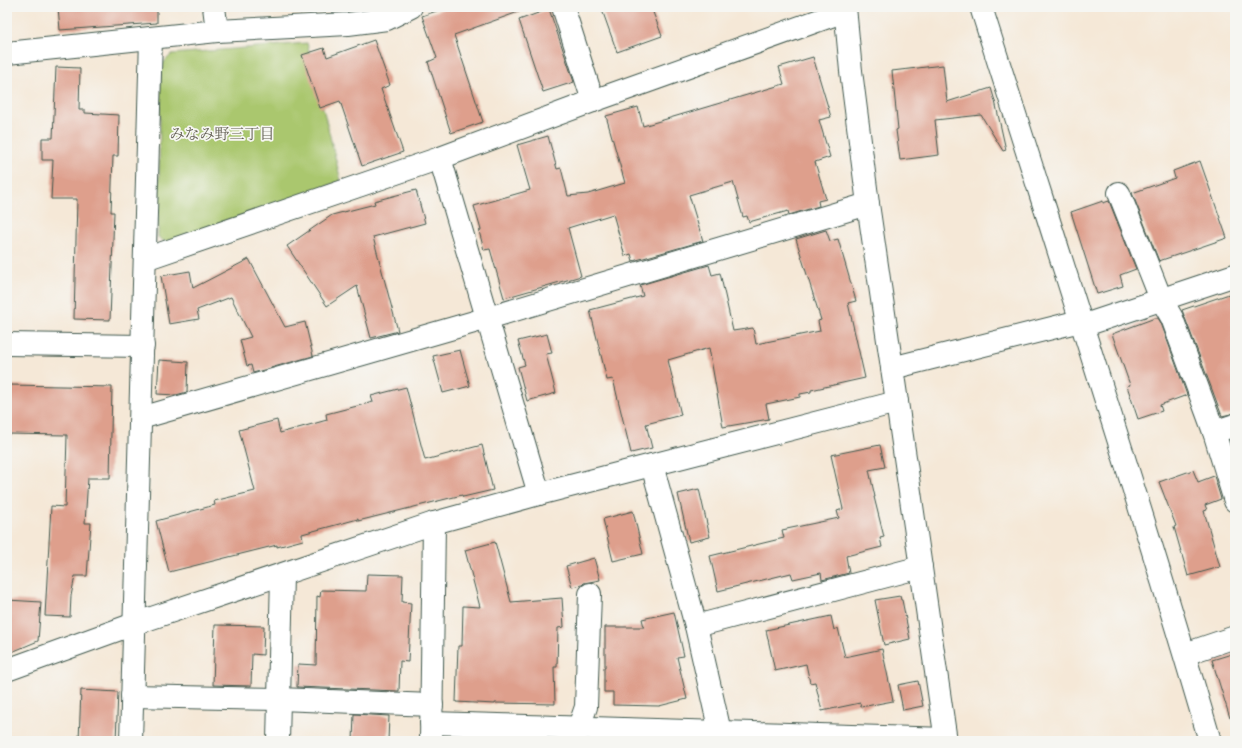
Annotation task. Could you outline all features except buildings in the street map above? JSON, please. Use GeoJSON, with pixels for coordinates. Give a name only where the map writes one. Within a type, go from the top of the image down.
{"type":"FeatureCollection","features":[{"type":"Feature","properties":{"kind":"street"},"geometry":{"type":"LineString","coordinates":[[214,7],[217,31]]}},
{"type":"Feature","properties":{"kind":"street"},"geometry":{"type":"LineString","coordinates":[[7,53],[217,31],[348,24],[387,19],[411,7]]}},
{"type":"Feature","properties":{"kind":"street"},"geometry":{"type":"LineString","coordinates":[[563,7],[593,101]]}},
{"type":"Feature","properties":{"kind":"street"},"geometry":{"type":"LineString","coordinates":[[981,7],[1185,654],[1210,741]]}},
{"type":"Feature","properties":{"kind":"street"},"geometry":{"type":"LineString","coordinates":[[132,696],[279,699],[432,723],[576,735],[946,740],[868,204],[845,9],[440,158],[145,259]]}},
{"type":"Feature","properties":{"kind":"street"},"geometry":{"type":"LineString","coordinates":[[131,741],[151,38]]}},
{"type":"Feature","properties":{"kind":"street"},"geometry":{"type":"LineString","coordinates":[[440,158],[539,494]]}},
{"type":"Feature","properties":{"kind":"street"},"geometry":{"type":"LineString","coordinates":[[1119,193],[1161,300],[1172,318],[1214,432],[1235,501]]}},
{"type":"Feature","properties":{"kind":"street"},"geometry":{"type":"LineString","coordinates":[[141,418],[488,318],[868,204]]}},
{"type":"Feature","properties":{"kind":"street"},"geometry":{"type":"LineString","coordinates":[[892,368],[1081,324],[1161,300],[1235,275]]}},
{"type":"Feature","properties":{"kind":"street"},"geometry":{"type":"LineString","coordinates":[[7,344],[143,346]]}},
{"type":"Feature","properties":{"kind":"street"},"geometry":{"type":"LineString","coordinates":[[7,670],[134,624],[434,523],[539,494],[898,402]]}},
{"type":"Feature","properties":{"kind":"street"},"geometry":{"type":"LineString","coordinates":[[1214,432],[1235,425]]}},
{"type":"Feature","properties":{"kind":"street"},"geometry":{"type":"LineString","coordinates":[[652,465],[696,626],[720,736]]}},
{"type":"Feature","properties":{"kind":"street"},"geometry":{"type":"LineString","coordinates":[[432,723],[434,523]]}},
{"type":"Feature","properties":{"kind":"street"},"geometry":{"type":"LineString","coordinates":[[696,626],[921,567]]}},
{"type":"Feature","properties":{"kind":"street"},"geometry":{"type":"LineString","coordinates":[[278,741],[282,575]]}},
{"type":"Feature","properties":{"kind":"street"},"geometry":{"type":"LineString","coordinates":[[576,735],[586,707],[590,594]]}},
{"type":"Feature","properties":{"kind":"street"},"geometry":{"type":"LineString","coordinates":[[1185,654],[1235,637]]}},
{"type":"Feature","properties":{"kind":"green space"},"geometry":{"type":"Polygon","coordinates":[[[307,43],[341,181],[168,244],[158,237],[161,65],[172,54],[307,43]]]}},
{"type":"Feature","properties":{"kind":"district","name":"みなみ野三丁目"},"geometry":{"type":"Point","coordinates":[222,134]}}]}
